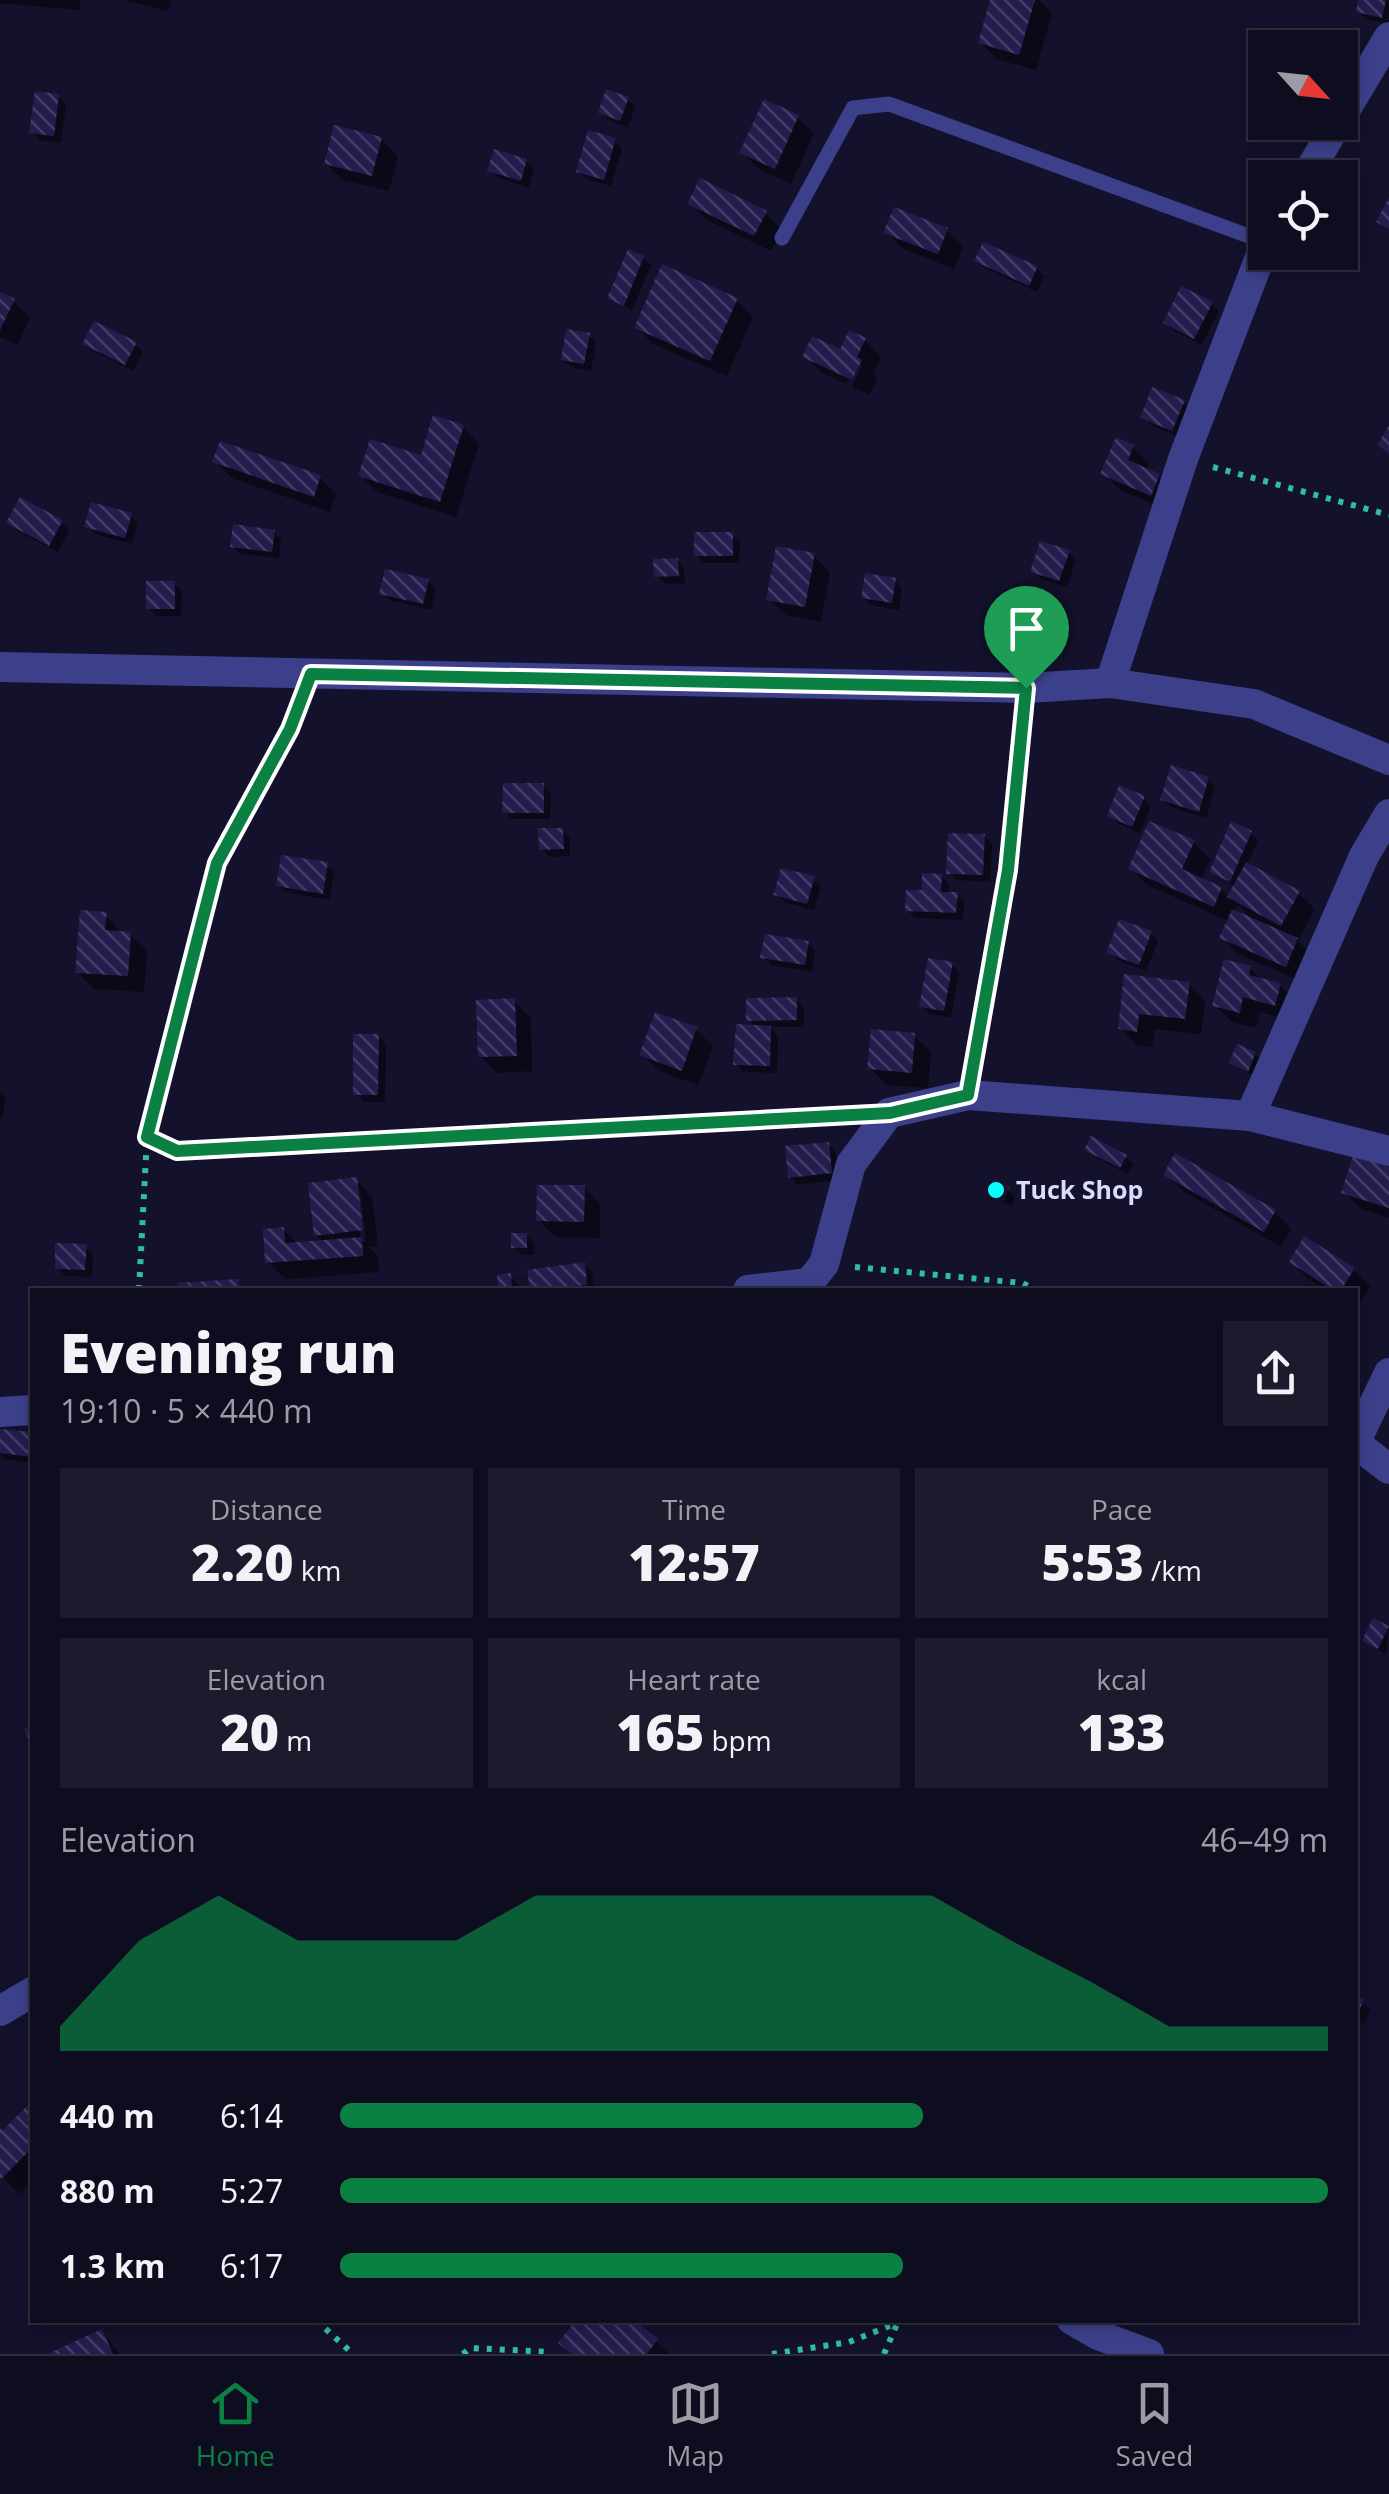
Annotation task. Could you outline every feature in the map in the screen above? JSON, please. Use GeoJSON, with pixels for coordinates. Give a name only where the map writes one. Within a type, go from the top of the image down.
{"type":"FeatureCollection","features":[{"type":"Feature","properties":{"kind":"street"},"geometry":{"type":"LineString","coordinates":[[1358,89],[1389,37]]}},
{"type":"Feature","properties":{"kind":"street"},"geometry":{"type":"LineString","coordinates":[[1110,682],[1183,458],[1255,270]]}},
{"type":"Feature","properties":{"kind":"street"},"geometry":{"type":"LineString","coordinates":[[0,667],[1026,688],[1110,682],[1254,704],[1389,760]]}},
{"type":"Feature","properties":{"kind":"street"},"geometry":{"type":"LineString","coordinates":[[1250,1116],[1364,856],[1389,814]]}},
{"type":"Feature","properties":{"kind":"street"},"geometry":{"type":"LineString","coordinates":[[765,1288],[809,1283],[824,1264],[851,1164],[890,1113],[968,1095],[1250,1116],[1389,1151]]}},
{"type":"Feature","properties":{"kind":"street"},"geometry":{"type":"LineString","coordinates":[[1358,1438],[1389,1373]]}},
{"type":"Feature","properties":{"kind":"street"},"geometry":{"type":"LineString","coordinates":[[0,1412],[30,1410]]}},
{"type":"Feature","properties":{"kind":"street"},"geometry":{"type":"LineString","coordinates":[[1358,1446],[1389,1468]]}},
{"type":"Feature","properties":{"kind":"street"},"geometry":{"type":"LineString","coordinates":[[0,2011],[30,1993]]}},
{"type":"Feature","properties":{"kind":"street"},"geometry":{"type":"LineString","coordinates":[[1077,2323],[1149,2354]]}},
{"type":"Feature","properties":{"kind":"lane"},"geometry":{"type":"LineString","coordinates":[[782,238],[852,108],[888,104],[1248,237]]}},
{"type":"Feature","properties":{"kind":"path"},"geometry":{"type":"LineString","coordinates":[[1183,458],[1389,515]]}},
{"type":"Feature","properties":{"kind":"path"},"geometry":{"type":"LineString","coordinates":[[139,1288],[147,1137],[217,863],[290,729],[311,674]]}},
{"type":"Feature","properties":{"kind":"path"},"geometry":{"type":"LineString","coordinates":[[968,1095],[1008,870],[1026,688]]}},
{"type":"Feature","properties":{"kind":"path"},"geometry":{"type":"LineString","coordinates":[[147,1137],[177,1151],[890,1113]]}},
{"type":"Feature","properties":{"kind":"path"},"geometry":{"type":"LineString","coordinates":[[824,1264],[1022,1283],[1032,1288]]}},
{"type":"Feature","properties":{"kind":"path"},"geometry":{"type":"LineString","coordinates":[[319,2323],[353,2354]]}},
{"type":"Feature","properties":{"kind":"path"},"geometry":{"type":"LineString","coordinates":[[772,2354],[849,2342],[897,2323],[884,2354]]}},
{"type":"Feature","properties":{"kind":"path"},"geometry":{"type":"LineString","coordinates":[[463,2354],[470,2348],[551,2352]]}},
{"type":"Feature","properties":{"kind":"building"},"geometry":{"type":"Polygon","coordinates":[[[990,0],[1035,0],[1019,55],[978,43],[990,0]]]}},
{"type":"Feature","properties":{"kind":"building"},"geometry":{"type":"Polygon","coordinates":[[[1358,0],[1386,0],[1382,18],[1356,12],[1358,0]]]}},
{"type":"Feature","properties":{"kind":"building"},"geometry":{"type":"Polygon","coordinates":[[[606,89],[629,97],[620,121],[598,113],[606,89]]]}},
{"type":"Feature","properties":{"kind":"building"},"geometry":{"type":"Polygon","coordinates":[[[35,91],[59,94],[54,136],[29,133],[35,91]]]}},
{"type":"Feature","properties":{"kind":"building"},"geometry":{"type":"Polygon","coordinates":[[[764,99],[799,115],[775,169],[739,153],[764,99]]]}},
{"type":"Feature","properties":{"kind":"building"},"geometry":{"type":"Polygon","coordinates":[[[334,125],[382,137],[372,176],[324,164],[334,125]]]}},
{"type":"Feature","properties":{"kind":"building"},"geometry":{"type":"Polygon","coordinates":[[[588,130],[616,138],[604,180],[576,172],[588,130]]]}},
{"type":"Feature","properties":{"kind":"building"},"geometry":{"type":"Polygon","coordinates":[[[494,149],[527,159],[521,181],[487,171],[494,149]]]}},
{"type":"Feature","properties":{"kind":"building"},"geometry":{"type":"Polygon","coordinates":[[[700,178],[767,211],[754,236],[687,204],[700,178]]]}},
{"type":"Feature","properties":{"kind":"building"},"geometry":{"type":"Polygon","coordinates":[[[1389,197],[1389,229],[1376,222],[1389,197]]]}},
{"type":"Feature","properties":{"kind":"building"},"geometry":{"type":"Polygon","coordinates":[[[894,207],[948,228],[938,254],[883,233],[894,207]]]}},
{"type":"Feature","properties":{"kind":"building"},"geometry":{"type":"Polygon","coordinates":[[[983,242],[1038,266],[1029,286],[974,261],[983,242]]]}},
{"type":"Feature","properties":{"kind":"building"},"geometry":{"type":"Polygon","coordinates":[[[628,249],[644,256],[624,306],[607,298],[628,249]]]}},
{"type":"Feature","properties":{"kind":"building"},"geometry":{"type":"Polygon","coordinates":[[[662,264],[738,298],[710,361],[634,328],[662,264]]]}},
{"type":"Feature","properties":{"kind":"building"},"geometry":{"type":"Polygon","coordinates":[[[1181,286],[1213,302],[1194,339],[1163,323],[1181,286]]]}},
{"type":"Feature","properties":{"kind":"building"},"geometry":{"type":"Polygon","coordinates":[[[0,292],[15,299],[0,330],[0,292]]]}},
{"type":"Feature","properties":{"kind":"building"},"geometry":{"type":"Polygon","coordinates":[[[94,321],[137,342],[125,365],[82,344],[94,321]]]}},
{"type":"Feature","properties":{"kind":"building"},"geometry":{"type":"Polygon","coordinates":[[[566,329],[590,333],[584,364],[561,360],[566,329]]]}},
{"type":"Feature","properties":{"kind":"building"},"geometry":{"type":"Polygon","coordinates":[[[849,330],[866,338],[857,357],[862,360],[852,380],[802,357],[812,336],[840,349],[849,330]]]}},
{"type":"Feature","properties":{"kind":"building"},"geometry":{"type":"Polygon","coordinates":[[[1152,387],[1185,400],[1172,431],[1140,418],[1152,387]]]}},
{"type":"Feature","properties":{"kind":"building"},"geometry":{"type":"Polygon","coordinates":[[[433,415],[464,425],[440,502],[358,476],[370,439],[421,455],[433,415]]]}},
{"type":"Feature","properties":{"kind":"building"},"geometry":{"type":"Polygon","coordinates":[[[1389,425],[1389,453],[1377,445],[1389,425]]]}},
{"type":"Feature","properties":{"kind":"building"},"geometry":{"type":"Polygon","coordinates":[[[1116,437],[1134,445],[1128,460],[1160,474],[1151,496],[1100,474],[1116,437]]]}},
{"type":"Feature","properties":{"kind":"building"},"geometry":{"type":"Polygon","coordinates":[[[220,441],[321,475],[314,497],[212,462],[220,441]]]}},
{"type":"Feature","properties":{"kind":"building"},"geometry":{"type":"Polygon","coordinates":[[[20,497],[63,520],[49,546],[6,523],[20,497]]]}},
{"type":"Feature","properties":{"kind":"building"},"geometry":{"type":"Polygon","coordinates":[[[91,502],[132,513],[125,538],[84,527],[91,502]]]}},
{"type":"Feature","properties":{"kind":"building"},"geometry":{"type":"Polygon","coordinates":[[[233,524],[275,530],[272,552],[230,547],[233,524]]]}},
{"type":"Feature","properties":{"kind":"building"},"geometry":{"type":"Polygon","coordinates":[[[694,532],[733,532],[733,556],[694,556],[694,532]]]}},
{"type":"Feature","properties":{"kind":"building"},"geometry":{"type":"Polygon","coordinates":[[[1040,541],[1070,550],[1059,581],[1030,572],[1040,541]]]}},
{"type":"Feature","properties":{"kind":"building"},"geometry":{"type":"Polygon","coordinates":[[[776,546],[815,553],[805,607],[766,600],[776,546]]]}},
{"type":"Feature","properties":{"kind":"building"},"geometry":{"type":"Polygon","coordinates":[[[678,558],[679,576],[654,577],[653,559],[678,558]]]}},
{"type":"Feature","properties":{"kind":"building"},"geometry":{"type":"Polygon","coordinates":[[[385,569],[429,579],[423,604],[379,594],[385,569]]]}},
{"type":"Feature","properties":{"kind":"building"},"geometry":{"type":"Polygon","coordinates":[[[865,573],[896,578],[892,603],[861,598],[865,573]]]}},
{"type":"Feature","properties":{"kind":"building"},"geometry":{"type":"Polygon","coordinates":[[[146,581],[175,581],[175,609],[146,609],[146,581]]]}},
{"type":"Feature","properties":{"kind":"building"},"geometry":{"type":"Polygon","coordinates":[[[1171,765],[1209,777],[1199,812],[1160,800],[1171,765]]]}},
{"type":"Feature","properties":{"kind":"building"},"geometry":{"type":"Polygon","coordinates":[[[503,783],[544,783],[544,813],[502,813],[503,783]]]}},
{"type":"Feature","properties":{"kind":"building"},"geometry":{"type":"Polygon","coordinates":[[[1119,785],[1145,796],[1132,827],[1107,816],[1119,785]]]}},
{"type":"Feature","properties":{"kind":"building"},"geometry":{"type":"Polygon","coordinates":[[[1149,821],[1195,840],[1182,869],[1222,887],[1214,907],[1128,869],[1149,821]]]}},
{"type":"Feature","properties":{"kind":"building"},"geometry":{"type":"Polygon","coordinates":[[[1231,821],[1252,831],[1230,882],[1209,872],[1231,821]]]}},
{"type":"Feature","properties":{"kind":"building"},"geometry":{"type":"Polygon","coordinates":[[[538,828],[563,828],[564,849],[539,850],[538,828]]]}},
{"type":"Feature","properties":{"kind":"building"},"geometry":{"type":"Polygon","coordinates":[[[948,833],[985,834],[983,875],[946,874],[948,833]]]}},
{"type":"Feature","properties":{"kind":"building"},"geometry":{"type":"Polygon","coordinates":[[[281,855],[328,862],[323,894],[276,886],[281,855]]]}},
{"type":"Feature","properties":{"kind":"building"},"geometry":{"type":"Polygon","coordinates":[[[1246,862],[1300,891],[1281,926],[1227,897],[1246,862]]]}},
{"type":"Feature","properties":{"kind":"building"},"geometry":{"type":"Polygon","coordinates":[[[781,868],[815,876],[807,904],[773,895],[781,868]]]}},
{"type":"Feature","properties":{"kind":"building"},"geometry":{"type":"Polygon","coordinates":[[[922,873],[942,874],[941,892],[958,892],[956,913],[905,911],[906,890],[922,890],[922,873]]]}},
{"type":"Feature","properties":{"kind":"building"},"geometry":{"type":"Polygon","coordinates":[[[1232,909],[1298,938],[1286,967],[1219,938],[1232,909]]]}},
{"type":"Feature","properties":{"kind":"building"},"geometry":{"type":"Polygon","coordinates":[[[80,910],[107,912],[105,930],[131,932],[128,976],[75,973],[80,910]]]}},
{"type":"Feature","properties":{"kind":"building"},"geometry":{"type":"Polygon","coordinates":[[[1119,919],[1152,931],[1139,965],[1106,953],[1119,919]]]}},
{"type":"Feature","properties":{"kind":"building"},"geometry":{"type":"Polygon","coordinates":[[[765,934],[809,941],[805,965],[760,958],[765,934]]]}},
{"type":"Feature","properties":{"kind":"building"},"geometry":{"type":"Polygon","coordinates":[[[928,958],[953,962],[944,1011],[919,1007],[928,958]]]}},
{"type":"Feature","properties":{"kind":"building"},"geometry":{"type":"Polygon","coordinates":[[[1224,959],[1251,966],[1249,975],[1281,983],[1275,1006],[1243,997],[1240,1013],[1212,1006],[1224,959]]]}},
{"type":"Feature","properties":{"kind":"building"},"geometry":{"type":"Polygon","coordinates":[[[1124,974],[1190,982],[1185,1019],[1139,1014],[1137,1032],[1118,1029],[1124,974]]]}},
{"type":"Feature","properties":{"kind":"building"},"geometry":{"type":"Polygon","coordinates":[[[797,997],[797,1020],[746,1021],[746,998],[797,997]]]}},
{"type":"Feature","properties":{"kind":"building"},"geometry":{"type":"Polygon","coordinates":[[[515,998],[517,1056],[478,1057],[476,1000],[515,998]]]}},
{"type":"Feature","properties":{"kind":"building"},"geometry":{"type":"Polygon","coordinates":[[[655,1012],[697,1027],[682,1071],[639,1055],[655,1012]]]}},
{"type":"Feature","properties":{"kind":"building"},"geometry":{"type":"Polygon","coordinates":[[[736,1024],[771,1026],[770,1066],[733,1065],[736,1024]]]}},
{"type":"Feature","properties":{"kind":"building"},"geometry":{"type":"Polygon","coordinates":[[[871,1029],[915,1033],[912,1073],[867,1069],[871,1029]]]}},
{"type":"Feature","properties":{"kind":"building"},"geometry":{"type":"Polygon","coordinates":[[[353,1034],[379,1034],[378,1095],[353,1095],[353,1034]]]}},
{"type":"Feature","properties":{"kind":"building"},"geometry":{"type":"Polygon","coordinates":[[[1237,1044],[1256,1052],[1248,1072],[1229,1063],[1237,1044]]]}},
{"type":"Feature","properties":{"kind":"building"},"geometry":{"type":"Polygon","coordinates":[[[1091,1136],[1127,1155],[1120,1168],[1084,1150],[1091,1136]]]}},
{"type":"Feature","properties":{"kind":"building"},"geometry":{"type":"Polygon","coordinates":[[[829,1142],[832,1173],[788,1178],[785,1146],[829,1142]]]}},
{"type":"Feature","properties":{"kind":"building"},"geometry":{"type":"Polygon","coordinates":[[[1175,1153],[1276,1210],[1264,1232],[1163,1175],[1175,1153]]]}},
{"type":"Feature","properties":{"kind":"building"},"geometry":{"type":"Polygon","coordinates":[[[1353,1156],[1389,1167],[1389,1208],[1341,1193],[1353,1156]]]}},
{"type":"Feature","properties":{"kind":"building"},"geometry":{"type":"Polygon","coordinates":[[[357,1177],[363,1230],[314,1236],[308,1183],[357,1177]]]}},
{"type":"Feature","properties":{"kind":"building","name":"Tuck Shop"},"geometry":{"type":"Polygon","coordinates":[[[989,1179],[1009,1187],[1004,1200],[984,1192],[989,1179]]]}},
{"type":"Feature","properties":{"kind":"building"},"geometry":{"type":"Polygon","coordinates":[[[537,1185],[585,1185],[584,1222],[536,1221],[537,1185]]]}},
{"type":"Feature","properties":{"kind":"building"},"geometry":{"type":"Polygon","coordinates":[[[284,1227],[285,1243],[362,1237],[363,1256],[265,1263],[263,1229],[284,1227]]]}},
{"type":"Feature","properties":{"kind":"building"},"geometry":{"type":"Polygon","coordinates":[[[511,1233],[527,1233],[527,1248],[511,1248],[511,1233]]]}},
{"type":"Feature","properties":{"kind":"building"},"geometry":{"type":"Polygon","coordinates":[[[1304,1236],[1355,1268],[1342,1288],[1330,1288],[1289,1262],[1304,1236]]]}},
{"type":"Feature","properties":{"kind":"building"},"geometry":{"type":"Polygon","coordinates":[[[55,1243],[87,1244],[85,1270],[55,1269],[55,1243]]]}},
{"type":"Feature","properties":{"kind":"building"},"geometry":{"type":"Polygon","coordinates":[[[585,1262],[587,1285],[530,1288],[527,1270],[585,1262]]]}},
{"type":"Feature","properties":{"kind":"building"},"geometry":{"type":"Polygon","coordinates":[[[511,1273],[512,1288],[498,1288],[497,1275],[511,1273]]]}},
{"type":"Feature","properties":{"kind":"building"},"geometry":{"type":"Polygon","coordinates":[[[239,1279],[239,1288],[178,1288],[177,1283],[239,1279]]]}},
{"type":"Feature","properties":{"kind":"building"},"geometry":{"type":"Polygon","coordinates":[[[0,1429],[30,1432],[30,1457],[0,1453],[0,1429]]]}},
{"type":"Feature","properties":{"kind":"building"},"geometry":{"type":"Polygon","coordinates":[[[1373,1618],[1389,1626],[1378,1649],[1362,1641],[1373,1618]]]}},
{"type":"Feature","properties":{"kind":"building"},"geometry":{"type":"Polygon","coordinates":[[[30,2103],[30,2150],[0,2180],[0,2128],[3,2130],[30,2103]]]}},
{"type":"Feature","properties":{"kind":"building"},"geometry":{"type":"Polygon","coordinates":[[[574,2323],[638,2323],[658,2339],[647,2354],[572,2354],[558,2343],[574,2323]]]}},
{"type":"Feature","properties":{"kind":"building"},"geometry":{"type":"Polygon","coordinates":[[[102,2329],[113,2354],[47,2354],[102,2329]]]}},
{"type":"Feature","properties":{"kind":"place","name":"Tuck Shop"},"geometry":{"type":"Point","coordinates":[996,1190]}},
{"type":"Feature","properties":{"kind":"route"},"geometry":{"type":"LineString","coordinates":[[311,674],[1026,688],[1008,870],[968,1095],[890,1113],[177,1151],[147,1137],[217,863],[290,729],[311,674]]}}]}
